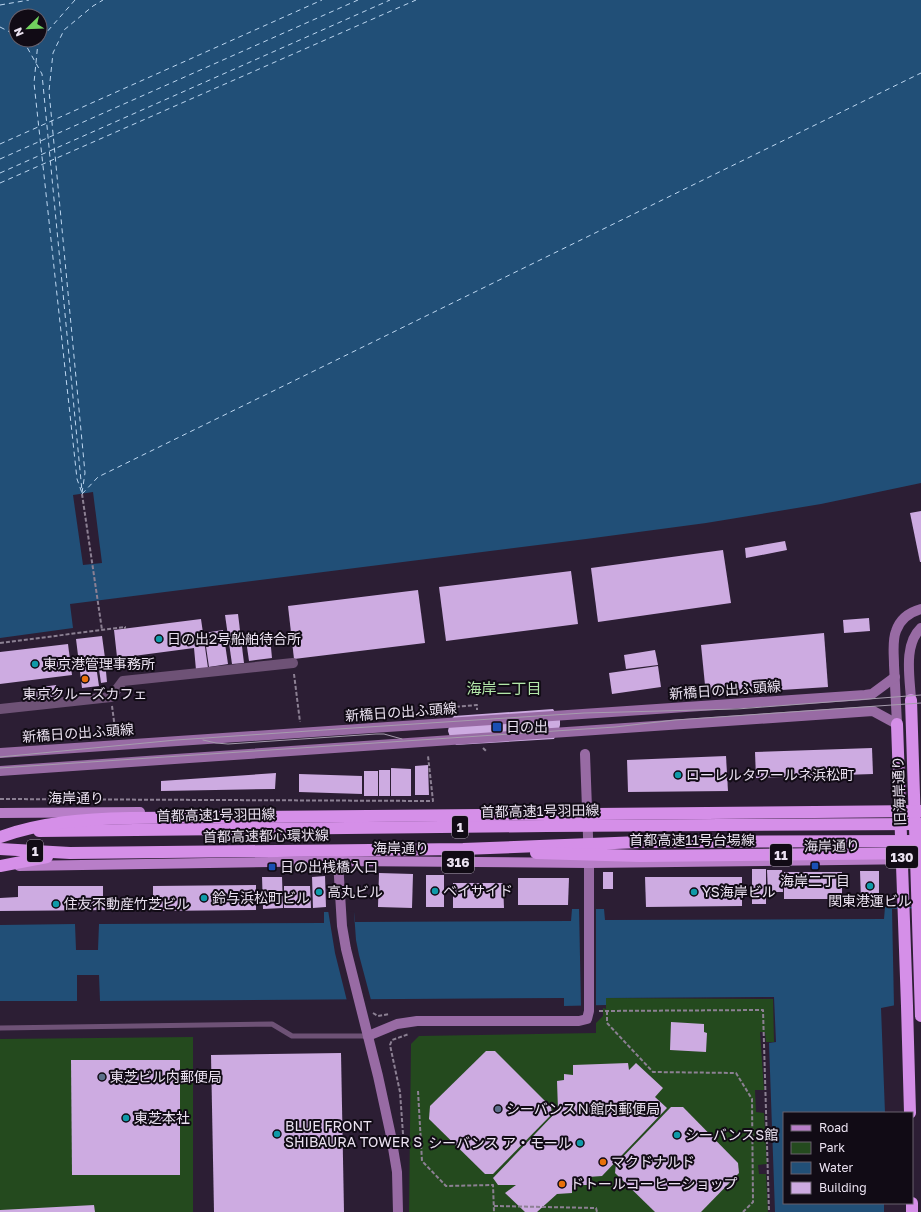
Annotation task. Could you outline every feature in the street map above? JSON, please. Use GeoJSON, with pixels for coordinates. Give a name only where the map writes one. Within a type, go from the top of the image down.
{"type":"FeatureCollection","features":[{"type":"Feature","properties":{"kind":"highway","name":"旧海岸通り"},"geometry":{"type":"LineString","coordinates":[[911,700],[919,809],[920,857],[918,906],[921,1006]]}},
{"type":"Feature","properties":{"kind":"highway","name":"旧海岸通り"},"geometry":{"type":"LineString","coordinates":[[897,724],[910,1112]]}},
{"type":"Feature","properties":{"kind":"highway"},"geometry":{"type":"LineString","coordinates":[[689,825],[919,809]]}},
{"type":"Feature","properties":{"kind":"highway"},"geometry":{"type":"LineString","coordinates":[[366,816],[885,812]]}},
{"type":"Feature","properties":{"kind":"highway"},"geometry":{"type":"LineString","coordinates":[[366,816],[547,826]]}},
{"type":"Feature","properties":{"kind":"highway","name":"首都高速1号羽田線"},"geometry":{"type":"LineString","coordinates":[[0,837],[46,824],[101,819],[366,816]]}},
{"type":"Feature","properties":{"kind":"highway","name":"首都高速1号羽田線"},"geometry":{"type":"LineString","coordinates":[[0,832],[547,826],[921,824]]}},
{"type":"Feature","properties":{"kind":"highway","name":"1"},"geometry":{"type":"LineString","coordinates":[[463,849],[640,842],[921,842]]}},
{"type":"Feature","properties":{"kind":"highway","name":"首都高速都心環状線"},"geometry":{"type":"LineString","coordinates":[[0,849],[70,853],[463,849]]}},
{"type":"Feature","properties":{"kind":"highway","name":"首都高速11号台場線"},"geometry":{"type":"LineString","coordinates":[[463,849],[640,856],[920,857]]}},
{"type":"Feature","properties":{"kind":"highway","name":"首都高速都心環状線"},"geometry":{"type":"LineString","coordinates":[[0,866],[70,853]]}},
{"type":"Feature","properties":{"kind":"highway","name":"130"},"geometry":{"type":"LineString","coordinates":[[921,1006],[921,1016]]}},
{"type":"Feature","properties":{"kind":"main road"},"geometry":{"type":"LineString","coordinates":[[897,724],[894,656],[896,631],[906,616],[921,609]]}},
{"type":"Feature","properties":{"kind":"main road"},"geometry":{"type":"LineString","coordinates":[[911,700],[909,653],[910,646],[916,633],[921,628]]}},
{"type":"Feature","properties":{"kind":"main road","name":"新橋日の出ふ頭線"},"geometry":{"type":"LineString","coordinates":[[0,752],[866,695],[872,694],[895,677]]}},
{"type":"Feature","properties":{"kind":"main road"},"geometry":{"type":"LineString","coordinates":[[0,771],[873,711],[897,724]]}},
{"type":"Feature","properties":{"kind":"main road"},"geometry":{"type":"LineString","coordinates":[[368,1036],[397,1024],[417,1021],[579,1021],[587,1019],[591,1009],[588,908],[589,863],[585,754]]}},
{"type":"Feature","properties":{"kind":"main road","name":"海岸通り"},"geometry":{"type":"LineString","coordinates":[[0,813],[919,809]]}},
{"type":"Feature","properties":{"kind":"main road","name":"海岸通り"},"geometry":{"type":"LineString","coordinates":[[0,866],[338,861],[589,863],[902,860],[920,857]]}},
{"type":"Feature","properties":{"kind":"main road"},"geometry":{"type":"LineString","coordinates":[[338,861],[341,910],[346,949],[378,1076],[395,1158],[397,1172],[398,1212]]}},
{"type":"Feature","properties":{"kind":"street"},"geometry":{"type":"LineString","coordinates":[[0,709],[111,697],[123,681],[293,663]]}},
{"type":"Feature","properties":{"kind":"lane"},"geometry":{"type":"LineString","coordinates":[[0,1028],[272,1024],[292,1036],[368,1036]]}},
{"type":"Feature","properties":{"kind":"path"},"geometry":{"type":"LineString","coordinates":[[82,494],[102,630]]}},
{"type":"Feature","properties":{"kind":"path"},"geometry":{"type":"LineString","coordinates":[[0,643],[125,628]]}},
{"type":"Feature","properties":{"kind":"path"},"geometry":{"type":"LineString","coordinates":[[293,663],[300,722]]}},
{"type":"Feature","properties":{"kind":"path"},"geometry":{"type":"LineString","coordinates":[[111,697],[116,738]]}},
{"type":"Feature","properties":{"kind":"path"},"geometry":{"type":"LineString","coordinates":[[430,709],[477,705],[477,710]]}},
{"type":"Feature","properties":{"kind":"path"},"geometry":{"type":"LineString","coordinates":[[0,799],[433,801],[428,756]]}},
{"type":"Feature","properties":{"kind":"path"},"geometry":{"type":"LineString","coordinates":[[591,1009],[607,1011],[763,1010],[769,1212]]}},
{"type":"Feature","properties":{"kind":"path"},"geometry":{"type":"LineString","coordinates":[[607,1011],[607,1022],[653,1072],[736,1073],[752,1099],[753,1202],[743,1212]]}},
{"type":"Feature","properties":{"kind":"path"},"geometry":{"type":"LineString","coordinates":[[403,1140],[400,1092],[390,1045],[392,1040],[413,1033]]}},
{"type":"Feature","properties":{"kind":"path"},"geometry":{"type":"LineString","coordinates":[[418,1091],[422,1161],[446,1186],[494,1185],[494,1212]]}},
{"type":"Feature","properties":{"kind":"path"},"geometry":{"type":"LineString","coordinates":[[494,1206],[596,1208],[597,1212]]}},
{"type":"Feature","properties":{"kind":"green space"},"geometry":{"type":"Polygon","coordinates":[[[606,998],[773,999],[774,1042],[766,1042],[765,1032],[760,1032],[764,1090],[755,1090],[756,1112],[764,1113],[767,1164],[758,1165],[759,1174],[766,1174],[768,1212],[409,1212],[411,1044],[419,1036],[596,1033],[596,1023],[603,1016],[603,1008],[606,1009],[606,998]]]}},
{"type":"Feature","properties":{"kind":"green space"},"geometry":{"type":"Polygon","coordinates":[[[193,1037],[193,1212],[0,1212],[0,1039],[193,1037]]]}},
{"type":"Feature","properties":{"kind":"water"},"geometry":{"type":"Polygon","coordinates":[[[0,0],[921,0],[921,483],[821,504],[706,523],[70,604],[73,628],[0,638],[0,0]]]}},
{"type":"Feature","properties":{"kind":"water"},"geometry":{"type":"Polygon","coordinates":[[[885,907],[921,907],[896,1005],[881,1008],[885,1112],[783,1112],[783,1204],[884,1204],[884,1212],[775,1212],[769,1043],[776,1042],[774,997],[606,998],[606,1005],[564,1006],[564,998],[100,1001],[99,975],[77,975],[77,1001],[0,1001],[0,925],[75,924],[76,950],[98,950],[99,924],[324,923],[324,912],[354,912],[355,922],[571,921],[572,909],[604,909],[605,920],[884,919],[885,907]]]}},
{"type":"Feature","properties":{"kind":"pier"},"geometry":{"type":"Polygon","coordinates":[[[93,492],[102,563],[83,565],[73,495],[93,492]]]}},
{"type":"Feature","properties":{"kind":"pier"},"geometry":{"type":"Polygon","coordinates":[[[579,907],[596,907],[596,1007],[581,1007],[579,907]]]}},
{"type":"Feature","properties":{"kind":"pier"},"geometry":{"type":"Polygon","coordinates":[[[921,908],[921,1007],[894,1007],[892,909],[921,908]]]}},
{"type":"Feature","properties":{"kind":"pier"},"geometry":{"type":"Polygon","coordinates":[[[328,910],[354,912],[356,940],[371,1000],[347,1001],[335,953],[328,910]]]}},
{"type":"Feature","properties":{"kind":"building"},"geometry":{"type":"Polygon","coordinates":[[[921,511],[921,562],[920,562],[910,513],[921,511]]]}},
{"type":"Feature","properties":{"kind":"building"},"geometry":{"type":"Polygon","coordinates":[[[785,541],[787,550],[746,558],[745,548],[785,541]]]}},
{"type":"Feature","properties":{"kind":"building"},"geometry":{"type":"Polygon","coordinates":[[[723,550],[731,603],[598,622],[591,568],[723,550]]]}},
{"type":"Feature","properties":{"kind":"building"},"geometry":{"type":"Polygon","coordinates":[[[571,571],[578,624],[446,641],[439,587],[571,571]]]}},
{"type":"Feature","properties":{"kind":"building"},"geometry":{"type":"Polygon","coordinates":[[[418,590],[425,643],[294,659],[288,606],[418,590]]]}},
{"type":"Feature","properties":{"kind":"building"},"geometry":{"type":"Polygon","coordinates":[[[238,614],[244,663],[232,664],[225,615],[238,614]]]}},
{"type":"Feature","properties":{"kind":"building"},"geometry":{"type":"Polygon","coordinates":[[[869,618],[870,631],[844,633],[843,620],[869,618]]]}},
{"type":"Feature","properties":{"kind":"building","name":"日の出2号船舶待合所"},"geometry":{"type":"Polygon","coordinates":[[[201,619],[208,668],[196,670],[194,648],[126,657],[127,664],[118,666],[114,630],[201,619]]]}},
{"type":"Feature","properties":{"kind":"building"},"geometry":{"type":"Polygon","coordinates":[[[223,630],[228,664],[209,667],[204,633],[223,630]]]}},
{"type":"Feature","properties":{"kind":"building"},"geometry":{"type":"Polygon","coordinates":[[[824,633],[828,687],[706,695],[701,645],[824,633]]]}},
{"type":"Feature","properties":{"kind":"building"},"geometry":{"type":"Polygon","coordinates":[[[102,636],[105,658],[95,659],[99,686],[82,688],[76,639],[102,636]]]}},
{"type":"Feature","properties":{"kind":"building"},"geometry":{"type":"Polygon","coordinates":[[[270,637],[272,658],[249,661],[246,640],[270,637]]]}},
{"type":"Feature","properties":{"kind":"building","name":"東京港管理事務所"},"geometry":{"type":"Polygon","coordinates":[[[68,644],[72,675],[0,684],[0,652],[68,644]]]}},
{"type":"Feature","properties":{"kind":"building"},"geometry":{"type":"Polygon","coordinates":[[[655,650],[658,665],[626,669],[624,655],[655,650]]]}},
{"type":"Feature","properties":{"kind":"building"},"geometry":{"type":"Polygon","coordinates":[[[105,661],[107,682],[101,683],[98,662],[105,661]]]}},
{"type":"Feature","properties":{"kind":"building"},"geometry":{"type":"Polygon","coordinates":[[[658,666],[661,687],[612,694],[609,673],[658,666]]]}},
{"type":"Feature","properties":{"kind":"building"},"geometry":{"type":"Polygon","coordinates":[[[56,685],[58,696],[29,700],[28,689],[56,685]]]}},
{"type":"Feature","properties":{"kind":"building"},"geometry":{"type":"Polygon","coordinates":[[[553,709],[560,720],[559,729],[554,739],[456,745],[450,737],[448,731],[450,721],[454,716],[553,709]]]}},
{"type":"Feature","properties":{"kind":"building"},"geometry":{"type":"Polygon","coordinates":[[[872,748],[873,774],[756,778],[755,752],[872,748]]]}},
{"type":"Feature","properties":{"kind":"building","name":"ローレルタワールネ浜松町"},"geometry":{"type":"Polygon","coordinates":[[[726,756],[728,791],[628,792],[627,760],[726,756]]]}},
{"type":"Feature","properties":{"kind":"building"},"geometry":{"type":"Polygon","coordinates":[[[428,765],[429,795],[415,795],[415,766],[428,765]]]}},
{"type":"Feature","properties":{"kind":"building"},"geometry":{"type":"Polygon","coordinates":[[[391,768],[411,769],[411,796],[391,796],[391,768]]]}},
{"type":"Feature","properties":{"kind":"building"},"geometry":{"type":"Polygon","coordinates":[[[379,770],[390,770],[390,796],[379,796],[379,770]]]}},
{"type":"Feature","properties":{"kind":"building"},"geometry":{"type":"Polygon","coordinates":[[[364,771],[378,771],[378,796],[364,796],[364,771]]]}},
{"type":"Feature","properties":{"kind":"building"},"geometry":{"type":"Polygon","coordinates":[[[276,773],[275,789],[161,791],[161,781],[276,773]]]}},
{"type":"Feature","properties":{"kind":"building"},"geometry":{"type":"Polygon","coordinates":[[[299,774],[362,776],[362,794],[299,792],[299,774]]]}},
{"type":"Feature","properties":{"kind":"building"},"geometry":{"type":"Polygon","coordinates":[[[752,869],[766,869],[766,904],[752,904],[752,869]]]}},
{"type":"Feature","properties":{"kind":"building"},"geometry":{"type":"Polygon","coordinates":[[[767,870],[782,870],[783,892],[768,892],[767,870]]]}},
{"type":"Feature","properties":{"kind":"building","name":"関東港運ビル"},"geometry":{"type":"Polygon","coordinates":[[[860,871],[879,871],[879,900],[861,901],[860,871]]]}},
{"type":"Feature","properties":{"kind":"building"},"geometry":{"type":"Polygon","coordinates":[[[603,872],[613,872],[613,889],[603,889],[603,872]]]}},
{"type":"Feature","properties":{"kind":"building"},"geometry":{"type":"Polygon","coordinates":[[[784,872],[842,872],[842,899],[784,899],[784,872]]]}},
{"type":"Feature","properties":{"kind":"building"},"geometry":{"type":"Polygon","coordinates":[[[379,873],[413,874],[412,908],[378,907],[379,873]]]}},
{"type":"Feature","properties":{"kind":"building","name":"ベイサイド"},"geometry":{"type":"Polygon","coordinates":[[[426,875],[444,875],[444,907],[426,907],[426,875]]]}},
{"type":"Feature","properties":{"kind":"building","name":"高丸ビル"},"geometry":{"type":"Polygon","coordinates":[[[325,876],[326,907],[313,908],[312,877],[325,876]]]}},
{"type":"Feature","properties":{"kind":"building"},"geometry":{"type":"Polygon","coordinates":[[[262,877],[282,877],[283,908],[263,909],[262,877]]]}},
{"type":"Feature","properties":{"kind":"building","name":"YS海岸ビル"},"geometry":{"type":"Polygon","coordinates":[[[645,877],[742,877],[742,906],[646,907],[645,877]]]}},
{"type":"Feature","properties":{"kind":"building"},"geometry":{"type":"Polygon","coordinates":[[[518,878],[569,878],[568,905],[518,905],[518,878]]]}},
{"type":"Feature","properties":{"kind":"building"},"geometry":{"type":"Polygon","coordinates":[[[453,883],[503,883],[504,908],[453,908],[453,883]]]}},
{"type":"Feature","properties":{"kind":"building","name":"鈴与浜松町ビル"},"geometry":{"type":"Polygon","coordinates":[[[256,885],[256,910],[153,911],[153,886],[256,885]]]}},
{"type":"Feature","properties":{"kind":"building","name":"住友不動産竹芝ビル"},"geometry":{"type":"Polygon","coordinates":[[[18,886],[103,886],[103,897],[111,897],[111,910],[0,911],[0,898],[18,897],[18,886]]]}},
{"type":"Feature","properties":{"kind":"building"},"geometry":{"type":"Polygon","coordinates":[[[284,886],[310,886],[311,908],[284,908],[284,886]]]}},
{"type":"Feature","properties":{"kind":"building"},"geometry":{"type":"Polygon","coordinates":[[[671,1022],[704,1024],[704,1032],[707,1033],[706,1052],[670,1050],[671,1022]]]}},
{"type":"Feature","properties":{"kind":"building"},"geometry":{"type":"Polygon","coordinates":[[[486,1051],[495,1051],[551,1107],[552,1114],[493,1174],[485,1174],[429,1119],[430,1106],[486,1051]]]}},
{"type":"Feature","properties":{"kind":"building","name":"BLUE FRONT SHIBAURA TOWER S"},"geometry":{"type":"Polygon","coordinates":[[[341,1053],[344,1212],[214,1212],[211,1055],[341,1053]]]}},
{"type":"Feature","properties":{"kind":"building","name":"東芝本社"},"geometry":{"type":"Polygon","coordinates":[[[71,1060],[180,1060],[180,1175],[72,1175],[71,1060]]]}},
{"type":"Feature","properties":{"kind":"building","name":"シーバンス ア・モール"},"geometry":{"type":"Polygon","coordinates":[[[628,1063],[629,1070],[636,1063],[663,1088],[655,1097],[667,1108],[602,1176],[588,1177],[587,1185],[572,1185],[572,1193],[557,1194],[537,1212],[525,1212],[505,1193],[516,1185],[498,1185],[493,1178],[558,1110],[557,1081],[564,1080],[564,1074],[573,1075],[573,1065],[628,1063]]]}},
{"type":"Feature","properties":{"kind":"building","name":"シーバンスS館"},"geometry":{"type":"Polygon","coordinates":[[[671,1107],[683,1107],[738,1163],[739,1173],[701,1212],[655,1212],[615,1173],[616,1164],[671,1107]]]}},
{"type":"Feature","properties":{"kind":"building"},"geometry":{"type":"Polygon","coordinates":[[[94,1205],[95,1212],[0,1212],[0,1210],[94,1205]]]}},
{"type":"Feature","properties":{"kind":"ferry route"},"geometry":{"type":"LineString","coordinates":[[0,5],[29,0]]}},
{"type":"Feature","properties":{"kind":"ferry route"},"geometry":{"type":"LineString","coordinates":[[75,0],[38,42],[34,83],[77,479],[82,493]]}},
{"type":"Feature","properties":{"kind":"ferry route"},"geometry":{"type":"LineString","coordinates":[[82,493],[85,473],[49,91],[53,53],[64,30],[93,6],[103,0]]}},
{"type":"Feature","properties":{"kind":"ferry route"},"geometry":{"type":"LineString","coordinates":[[0,144],[322,0]]}},
{"type":"Feature","properties":{"kind":"ferry route"},"geometry":{"type":"LineString","coordinates":[[0,159],[358,0]]}},
{"type":"Feature","properties":{"kind":"ferry route"},"geometry":{"type":"LineString","coordinates":[[0,173],[390,0]]}},
{"type":"Feature","properties":{"kind":"ferry route"},"geometry":{"type":"LineString","coordinates":[[0,183],[416,0]]}},
{"type":"Feature","properties":{"kind":"ferry route"},"geometry":{"type":"LineString","coordinates":[[0,27],[8,31]]}},
{"type":"Feature","properties":{"kind":"ferry route"},"geometry":{"type":"LineString","coordinates":[[27,48],[42,74],[82,491]]}},
{"type":"Feature","properties":{"kind":"ferry route"},"geometry":{"type":"LineString","coordinates":[[82,494],[98,477],[921,73]]}},
{"type":"Feature","properties":{"kind":"tram line"},"geometry":{"type":"LineString","coordinates":[[0,757],[176,740],[368,727],[584,713],[737,709],[921,695]]}},
{"type":"Feature","properties":{"kind":"tram line"},"geometry":{"type":"LineString","coordinates":[[0,768],[615,727],[675,720],[921,703]]}},
{"type":"Feature","properties":{"kind":"tram line"},"geometry":{"type":"LineString","coordinates":[[203,740],[228,744],[376,734],[384,734],[402,739]]}},
{"type":"Feature","properties":{"kind":"place","name":"日の出2号船舶待合所"},"geometry":{"type":"Point","coordinates":[159,639]}},
{"type":"Feature","properties":{"kind":"place","name":"東京港管理事務所"},"geometry":{"type":"Point","coordinates":[35,664]}},
{"type":"Feature","properties":{"kind":"place","name":"東京クルーズカフェ"},"geometry":{"type":"Point","coordinates":[85,679]}},
{"type":"Feature","properties":{"kind":"place","name":"日の出"},"geometry":{"type":"Point","coordinates":[497,727]}},
{"type":"Feature","properties":{"kind":"place","name":"ローレルタワールネ浜松町"},"geometry":{"type":"Point","coordinates":[678,775]}},
{"type":"Feature","properties":{"kind":"place","name":"海岸二丁目"},"geometry":{"type":"Point","coordinates":[815,866]}},
{"type":"Feature","properties":{"kind":"place","name":"日の出桟橋入口"},"geometry":{"type":"Point","coordinates":[272,867]}},
{"type":"Feature","properties":{"kind":"place","name":"関東港運ビル"},"geometry":{"type":"Point","coordinates":[870,886]}},
{"type":"Feature","properties":{"kind":"place","name":"ベイサイド"},"geometry":{"type":"Point","coordinates":[435,891]}},
{"type":"Feature","properties":{"kind":"place","name":"高丸ビル"},"geometry":{"type":"Point","coordinates":[319,892]}},
{"type":"Feature","properties":{"kind":"place","name":"YS海岸ビル"},"geometry":{"type":"Point","coordinates":[694,892]}},
{"type":"Feature","properties":{"kind":"place","name":"鈴与浜松町ビル"},"geometry":{"type":"Point","coordinates":[204,898]}},
{"type":"Feature","properties":{"kind":"place","name":"住友不動産竹芝ビル"},"geometry":{"type":"Point","coordinates":[56,904]}},
{"type":"Feature","properties":{"kind":"place","name":"東芝ビル内郵便局"},"geometry":{"type":"Point","coordinates":[102,1077]}},
{"type":"Feature","properties":{"kind":"place","name":"シーバンスＮ館内郵便局"},"geometry":{"type":"Point","coordinates":[498,1109]}},
{"type":"Feature","properties":{"kind":"place","name":"東芝本社"},"geometry":{"type":"Point","coordinates":[126,1118]}},
{"type":"Feature","properties":{"kind":"place","name":"BLUE FRONT SHIBAURA TOWER S"},"geometry":{"type":"Point","coordinates":[277,1134]}},
{"type":"Feature","properties":{"kind":"place","name":"シーバンスS館"},"geometry":{"type":"Point","coordinates":[677,1135]}},
{"type":"Feature","properties":{"kind":"place","name":"シーバンス ア・モール"},"geometry":{"type":"Point","coordinates":[580,1143]}},
{"type":"Feature","properties":{"kind":"place","name":"マクドナルド"},"geometry":{"type":"Point","coordinates":[603,1162]}},
{"type":"Feature","properties":{"kind":"place","name":"ドトールコーヒーショップ"},"geometry":{"type":"Point","coordinates":[562,1184]}},
{"type":"Feature","properties":{"kind":"district","name":"海岸二丁目"},"geometry":{"type":"Point","coordinates":[504,689]}}]}
